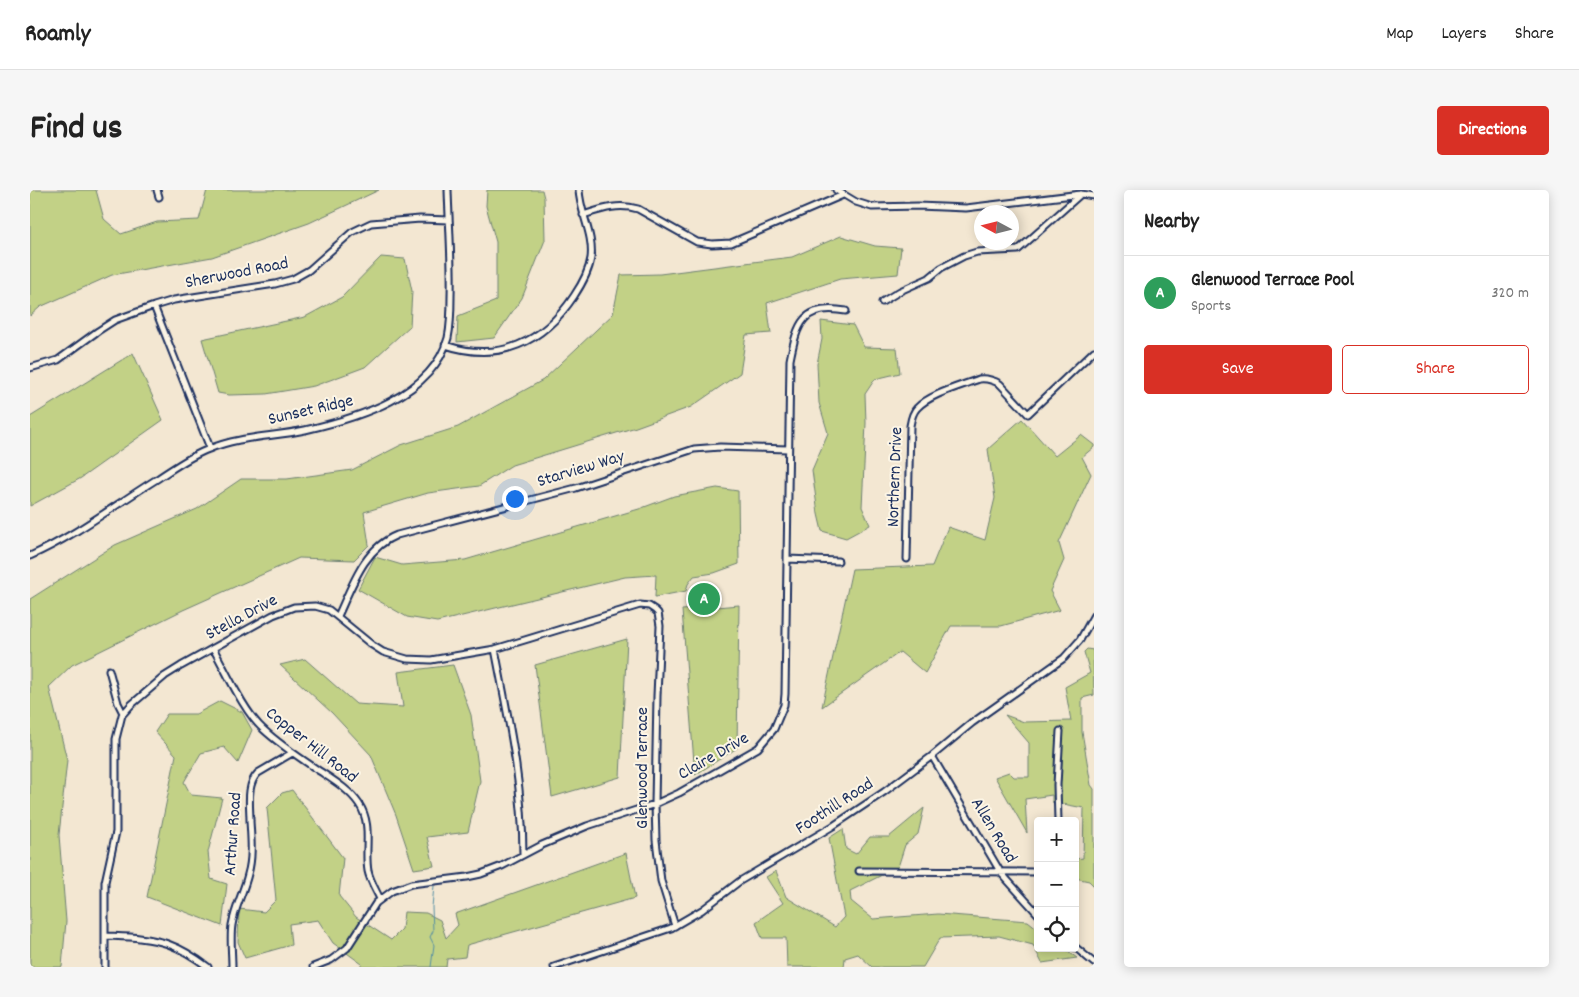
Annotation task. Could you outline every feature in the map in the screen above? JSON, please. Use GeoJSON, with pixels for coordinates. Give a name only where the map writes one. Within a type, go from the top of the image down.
{"type":"FeatureCollection","features":[{"type":"Feature","properties":{"kind":"street"},"geometry":{"type":"LineString","coordinates":[[157,190],[159,197]]}},
{"type":"Feature","properties":{"kind":"street","name":"Sunset Ridge"},"geometry":{"type":"LineString","coordinates":[[30,556],[65,538],[189,459],[210,448],[234,440],[329,424],[370,411],[414,386],[424,378],[438,361],[445,345],[450,323],[452,282],[448,190]]}},
{"type":"Feature","properties":{"kind":"street"},"geometry":{"type":"LineString","coordinates":[[445,345],[467,351],[498,351],[508,349],[527,342],[544,330],[567,306],[587,273],[591,258],[591,244],[578,190]]}},
{"type":"Feature","properties":{"kind":"street"},"geometry":{"type":"LineString","coordinates":[[836,190],[862,205],[872,207],[966,208],[1082,194],[1094,196]]}},
{"type":"Feature","properties":{"kind":"street"},"geometry":{"type":"LineString","coordinates":[[882,302],[900,291],[929,278],[941,268],[964,256],[977,252],[1018,250],[1082,194]]}},
{"type":"Feature","properties":{"kind":"street"},"geometry":{"type":"LineString","coordinates":[[583,215],[609,207],[619,206],[638,209],[697,242],[712,244],[731,243],[844,195]]}},
{"type":"Feature","properties":{"kind":"street","name":"Sherwood Road"},"geometry":{"type":"LineString","coordinates":[[30,368],[58,360],[116,320],[154,306],[174,300],[275,284],[293,279],[309,270],[352,232],[372,223],[420,219],[449,220]]}},
{"type":"Feature","properties":{"kind":"street"},"geometry":{"type":"LineString","coordinates":[[154,306],[210,448]]}},
{"type":"Feature","properties":{"kind":"street","name":"Claire Drive"},"geometry":{"type":"LineString","coordinates":[[313,967],[331,960],[347,948],[373,907],[380,899],[400,887],[481,874],[587,826],[656,804],[758,748],[774,729],[784,705],[785,694],[790,360],[793,345],[803,320],[813,312],[828,308],[846,311]]}},
{"type":"Feature","properties":{"kind":"street","name":"Northern Drive"},"geometry":{"type":"LineString","coordinates":[[907,559],[910,426],[912,416],[916,410],[932,398],[979,379],[984,379],[1000,384],[1028,414],[1094,351]]}},
{"type":"Feature","properties":{"kind":"street","name":"Starview Way"},"geometry":{"type":"LineString","coordinates":[[338,616],[355,580],[371,553],[387,538],[397,534],[576,488],[694,449],[720,447],[788,449]]}},
{"type":"Feature","properties":{"kind":"street"},"geometry":{"type":"LineString","coordinates":[[787,559],[838,561]]}},
{"type":"Feature","properties":{"kind":"street","name":"Stella Drive"},"geometry":{"type":"LineString","coordinates":[[123,713],[165,676],[273,614],[294,607],[315,606],[329,610],[383,652],[407,659],[431,660],[495,649],[633,607],[644,605],[655,610]]}},
{"type":"Feature","properties":{"kind":"street","name":"Glenwood Terrace"},"geometry":{"type":"LineString","coordinates":[[655,610],[658,613],[660,626],[656,804],[659,871],[675,926]]}},
{"type":"Feature","properties":{"kind":"street","name":"Foothill Road"},"geometry":{"type":"LineString","coordinates":[[554,967],[675,926],[702,910],[740,881],[884,792],[972,723],[1064,658],[1080,640],[1094,615]]}},
{"type":"Feature","properties":{"kind":"street","name":"Copper Hill Road"},"geometry":{"type":"LineString","coordinates":[[213,648],[253,718],[262,729],[292,753],[347,790],[363,810],[367,824],[368,869],[380,899]]}},
{"type":"Feature","properties":{"kind":"street"},"geometry":{"type":"LineString","coordinates":[[495,649],[517,765],[524,822],[523,855]]}},
{"type":"Feature","properties":{"kind":"street"},"geometry":{"type":"LineString","coordinates":[[105,967],[104,882],[116,832],[116,740],[123,713],[118,703],[109,670]]}},
{"type":"Feature","properties":{"kind":"street"},"geometry":{"type":"LineString","coordinates":[[1058,817],[1057,785],[1060,731]]}},
{"type":"Feature","properties":{"kind":"street","name":"Arthur Road"},"geometry":{"type":"LineString","coordinates":[[232,967],[232,927],[234,915],[249,871],[251,784],[258,773],[292,753]]}},
{"type":"Feature","properties":{"kind":"street","name":"Allen Road"},"geometry":{"type":"LineString","coordinates":[[932,756],[1001,873],[1034,910]]}},
{"type":"Feature","properties":{"kind":"street"},"geometry":{"type":"LineString","coordinates":[[859,871],[1034,872]]}},
{"type":"Feature","properties":{"kind":"street"},"geometry":{"type":"LineString","coordinates":[[106,936],[167,943],[208,967]]}},
{"type":"Feature","properties":{"kind":"street"},"geometry":{"type":"LineString","coordinates":[[1079,950],[1094,963]]}},
{"type":"Feature","properties":{"kind":"green space"},"geometry":{"type":"Polygon","coordinates":[[[30,190],[96,190],[104,219],[121,234],[157,222],[199,220],[207,190],[379,190],[309,223],[212,257],[112,275],[40,307],[30,316],[30,190]]]}},
{"type":"Feature","properties":{"kind":"green space"},"geometry":{"type":"Polygon","coordinates":[[[487,190],[542,190],[544,198],[545,240],[522,298],[494,338],[457,342],[458,316],[496,301],[496,242],[486,206],[487,190]]]}},
{"type":"Feature","properties":{"kind":"green space"},"geometry":{"type":"Polygon","coordinates":[[[841,236],[875,246],[901,248],[898,274],[840,279],[767,303],[771,333],[746,335],[740,373],[691,407],[636,427],[512,465],[479,486],[428,493],[364,512],[369,545],[354,560],[299,558],[183,610],[72,665],[49,687],[67,760],[59,835],[66,921],[62,967],[30,967],[30,599],[115,545],[197,509],[241,479],[287,479],[352,470],[401,445],[458,427],[543,380],[613,314],[621,275],[660,274],[792,257],[841,236]]]}},
{"type":"Feature","properties":{"kind":"green space"},"geometry":{"type":"Polygon","coordinates":[[[381,257],[405,259],[412,291],[410,326],[365,367],[314,386],[266,394],[229,395],[218,393],[202,339],[305,317],[342,297],[381,257]]]}},
{"type":"Feature","properties":{"kind":"green space"},"geometry":{"type":"Polygon","coordinates":[[[821,321],[853,325],[864,347],[897,348],[900,373],[875,379],[865,394],[866,423],[862,507],[870,525],[846,538],[822,531],[812,470],[828,433],[819,403],[817,364],[822,339],[821,321]]]}},
{"type":"Feature","properties":{"kind":"green space"},"geometry":{"type":"Polygon","coordinates":[[[133,353],[163,420],[81,478],[30,506],[30,417],[133,353]]]}},
{"type":"Feature","properties":{"kind":"green space"},"geometry":{"type":"Polygon","coordinates":[[[1022,419],[1055,456],[1081,435],[1094,445],[1082,457],[1091,474],[1059,543],[1064,560],[1050,591],[1060,610],[1001,626],[951,626],[925,673],[900,652],[822,707],[852,569],[932,566],[948,527],[985,540],[995,498],[988,449],[1022,419]]]}},
{"type":"Feature","properties":{"kind":"green space"},"geometry":{"type":"Polygon","coordinates":[[[717,488],[738,491],[739,564],[714,573],[694,576],[688,584],[686,591],[655,597],[656,575],[625,577],[437,622],[407,617],[358,589],[375,557],[402,565],[465,560],[639,509],[674,496],[717,488]]]}},
{"type":"Feature","properties":{"kind":"green space"},"geometry":{"type":"Polygon","coordinates":[[[739,605],[737,748],[695,775],[682,610],[739,605]]]}},
{"type":"Feature","properties":{"kind":"green space"},"geometry":{"type":"Polygon","coordinates":[[[627,639],[620,777],[552,797],[535,665],[627,639]]]}},
{"type":"Feature","properties":{"kind":"green space"},"geometry":{"type":"Polygon","coordinates":[[[1087,649],[1093,650],[1094,695],[1082,698],[1082,732],[1091,785],[1094,789],[1094,886],[1089,881],[1079,879],[1079,858],[1083,858],[1084,808],[1052,802],[1052,795],[1025,799],[1027,833],[995,777],[1009,772],[1014,777],[1029,777],[1029,743],[1005,715],[1024,722],[1071,721],[1065,687],[1090,673],[1084,652],[1087,649]]]}},
{"type":"Feature","properties":{"kind":"green space"},"geometry":{"type":"Polygon","coordinates":[[[305,659],[356,704],[403,707],[398,672],[453,665],[471,715],[480,781],[468,832],[427,837],[434,866],[414,869],[396,815],[371,755],[332,713],[280,665],[305,659]]]}},
{"type":"Feature","properties":{"kind":"green space"},"geometry":{"type":"Polygon","coordinates":[[[220,701],[242,712],[252,730],[238,763],[224,747],[201,753],[184,782],[191,795],[222,798],[208,852],[211,879],[227,884],[222,926],[147,897],[176,755],[155,732],[167,714],[196,714],[220,701]]]}},
{"type":"Feature","properties":{"kind":"green space"},"geometry":{"type":"Polygon","coordinates":[[[292,790],[343,858],[339,896],[356,917],[391,940],[402,929],[404,912],[426,913],[440,920],[446,938],[458,925],[455,914],[626,853],[635,898],[467,945],[465,957],[447,959],[446,967],[360,967],[362,964],[333,943],[318,920],[289,924],[291,945],[245,958],[238,942],[239,909],[264,912],[276,900],[267,808],[282,793],[292,790]]]}},
{"type":"Feature","properties":{"kind":"green space"},"geometry":{"type":"Polygon","coordinates":[[[924,808],[918,834],[905,845],[898,867],[850,891],[851,901],[873,919],[938,914],[1028,921],[1034,926],[1034,947],[1033,945],[999,936],[940,938],[923,967],[872,967],[858,954],[845,958],[844,967],[787,967],[786,938],[762,938],[756,922],[783,903],[766,877],[776,871],[786,897],[835,927],[844,917],[829,838],[843,829],[846,849],[856,854],[870,837],[889,837],[924,808]]]}},
{"type":"Feature","properties":{"kind":"green space"},"geometry":{"type":"Polygon","coordinates":[[[1036,952],[1069,952],[1077,958],[1042,963],[1036,952]]]}},
{"type":"Feature","properties":{"kind":"waterway"},"geometry":{"type":"LineString","coordinates":[[431,967],[434,945],[430,937],[433,931],[432,907],[434,886]]}},
{"type":"Feature","properties":{"kind":"place","name":"Glenwood Terrace Pool"},"geometry":{"type":"Point","coordinates":[704,599]}}]}
